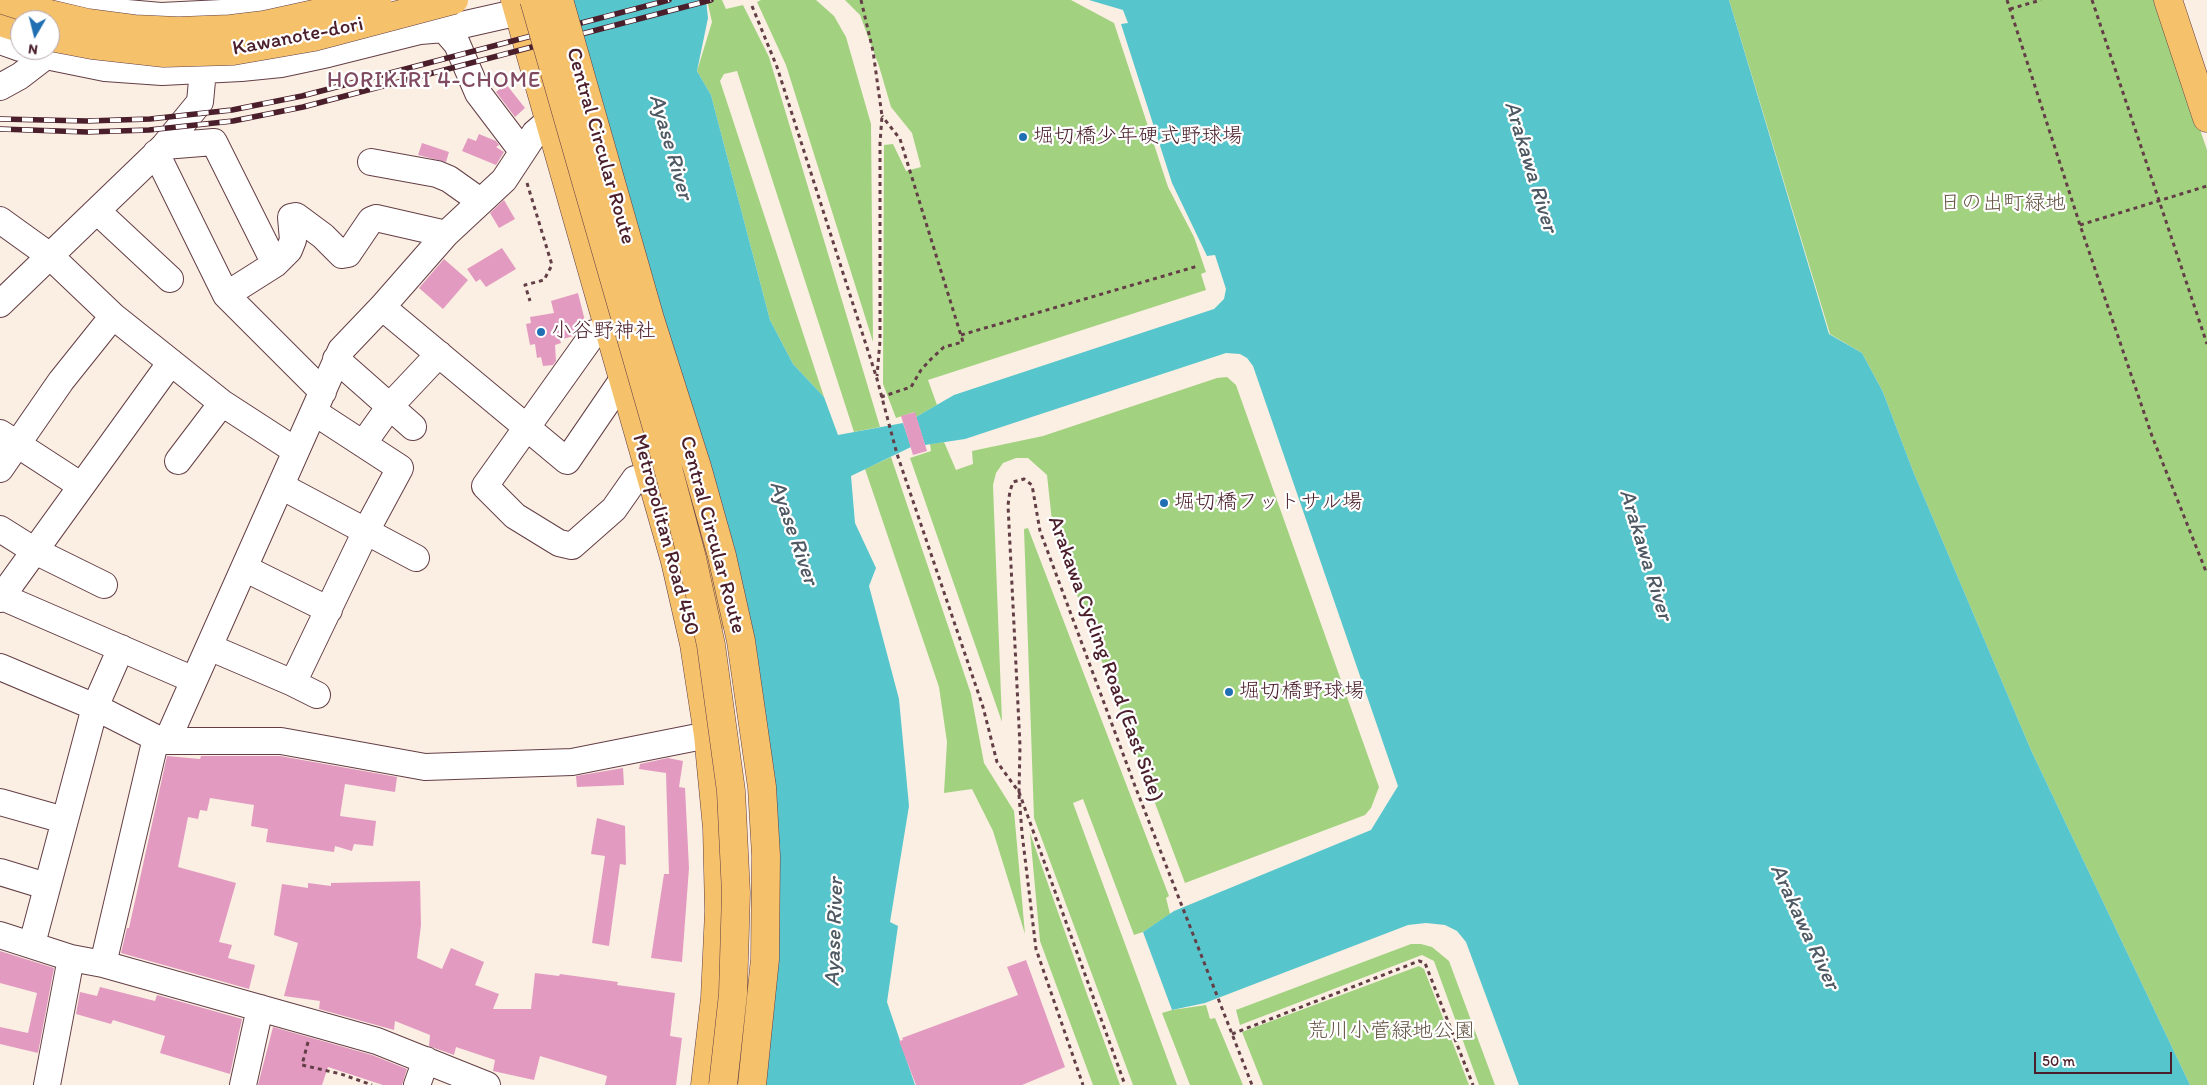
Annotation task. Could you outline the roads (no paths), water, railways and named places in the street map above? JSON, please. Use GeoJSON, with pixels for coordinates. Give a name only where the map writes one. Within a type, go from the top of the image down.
{"type":"FeatureCollection","features":[{"type":"Feature","properties":{"kind":"main road","name":"Kawanote-dori"},"geometry":{"type":"LineString","coordinates":[[3,0],[37,11],[88,23],[178,31],[230,29],[264,25],[377,0]]}},
{"type":"Feature","properties":{"kind":"main road","name":"Kawanote-dori"},"geometry":{"type":"LineString","coordinates":[[60,47],[92,45],[164,53],[233,51],[314,37],[454,0]]}},
{"type":"Feature","properties":{"kind":"main road","name":"Central Circular Route"},"geometry":{"type":"LineString","coordinates":[[559,0],[650,319],[722,556],[741,641],[762,787],[767,903],[764,976],[752,1085]]}},
{"type":"Feature","properties":{"kind":"main road"},"geometry":{"type":"LineString","coordinates":[[2168,0],[2204,102]]}},
{"type":"Feature","properties":{"kind":"main road","name":"Central Circular Route"},"geometry":{"type":"LineString","coordinates":[[523,4],[661,442],[692,558],[710,645],[731,791],[736,893],[733,994],[723,1085]]}},
{"type":"Feature","properties":{"kind":"main road","name":"Metropolitan Road 450"},"geometry":{"type":"LineString","coordinates":[[523,4],[549,121],[675,561],[694,644],[708,735],[717,828],[719,912],[715,998],[705,1085]]}},
{"type":"Feature","properties":{"kind":"main road"},"geometry":{"type":"LineString","coordinates":[[650,319],[708,562],[729,687],[739,763],[743,837],[744,915],[741,978],[731,1050],[723,1085]]}},
{"type":"Feature","properties":{"kind":"street"},"geometry":{"type":"LineString","coordinates":[[61,0],[161,16],[242,12],[300,0]]}},
{"type":"Feature","properties":{"kind":"street"},"geometry":{"type":"LineString","coordinates":[[320,0],[328,54]]}},
{"type":"Feature","properties":{"kind":"street"},"geometry":{"type":"LineString","coordinates":[[60,53],[115,68],[162,72],[282,64],[420,31],[444,29],[523,4]]}},
{"type":"Feature","properties":{"kind":"street"},"geometry":{"type":"LineString","coordinates":[[444,29],[457,44],[478,93],[520,154]]}},
{"type":"Feature","properties":{"kind":"street"},"geometry":{"type":"LineString","coordinates":[[0,87],[20,76],[32,60]]}},
{"type":"Feature","properties":{"kind":"street"},"geometry":{"type":"LineString","coordinates":[[0,304],[160,149],[200,102],[203,70]]}},
{"type":"Feature","properties":{"kind":"street"},"geometry":{"type":"LineString","coordinates":[[103,964],[162,739],[194,680],[336,359],[341,350],[382,307],[446,234],[504,180],[535,134],[549,121]]}},
{"type":"Feature","properties":{"kind":"street"},"geometry":{"type":"LineString","coordinates":[[160,149],[214,142],[275,264]]}},
{"type":"Feature","properties":{"kind":"street"},"geometry":{"type":"LineString","coordinates":[[160,149],[226,294],[318,402],[364,444],[400,468],[366,531],[293,683]]}},
{"type":"Feature","properties":{"kind":"street"},"geometry":{"type":"LineString","coordinates":[[371,162],[437,174],[449,178],[480,201]]}},
{"type":"Feature","properties":{"kind":"street"},"geometry":{"type":"LineString","coordinates":[[97,211],[170,279]]}},
{"type":"Feature","properties":{"kind":"street"},"geometry":{"type":"LineString","coordinates":[[226,294],[275,264],[289,250],[293,240],[291,217],[296,216],[323,236],[342,255],[348,254],[371,220],[376,218],[446,234]]}},
{"type":"Feature","properties":{"kind":"street"},"geometry":{"type":"LineString","coordinates":[[0,220],[50,256],[113,316],[222,403],[296,451]]}},
{"type":"Feature","properties":{"kind":"street"},"geometry":{"type":"LineString","coordinates":[[382,307],[566,461],[623,379]]}},
{"type":"Feature","properties":{"kind":"street"},"geometry":{"type":"LineString","coordinates":[[0,468],[9,439],[61,381],[113,316]]}},
{"type":"Feature","properties":{"kind":"street"},"geometry":{"type":"LineString","coordinates":[[594,332],[485,486],[515,516],[560,543],[572,546],[614,509],[635,479]]}},
{"type":"Feature","properties":{"kind":"street"},"geometry":{"type":"LineString","coordinates":[[364,444],[390,406],[439,354]]}},
{"type":"Feature","properties":{"kind":"street"},"geometry":{"type":"LineString","coordinates":[[336,359],[413,427]]}},
{"type":"Feature","properties":{"kind":"street"},"geometry":{"type":"LineString","coordinates":[[171,362],[1,598],[194,680]]}},
{"type":"Feature","properties":{"kind":"street"},"geometry":{"type":"LineString","coordinates":[[178,461],[222,403]]}},
{"type":"Feature","properties":{"kind":"street"},"geometry":{"type":"LineString","coordinates":[[9,439],[80,486]]}},
{"type":"Feature","properties":{"kind":"street"},"geometry":{"type":"LineString","coordinates":[[280,486],[416,558]]}},
{"type":"Feature","properties":{"kind":"street"},"geometry":{"type":"LineString","coordinates":[[0,529],[35,551],[104,585]]}},
{"type":"Feature","properties":{"kind":"street"},"geometry":{"type":"LineString","coordinates":[[244,568],[329,610]]}},
{"type":"Feature","properties":{"kind":"street"},"geometry":{"type":"LineString","coordinates":[[209,647],[317,695]]}},
{"type":"Feature","properties":{"kind":"street"},"geometry":{"type":"LineString","coordinates":[[32,944],[95,706],[121,648]]}},
{"type":"Feature","properties":{"kind":"street"},"geometry":{"type":"LineString","coordinates":[[0,667],[95,706],[162,739],[281,741],[425,767],[572,762],[708,735]]}},
{"type":"Feature","properties":{"kind":"street"},"geometry":{"type":"LineString","coordinates":[[0,802],[64,820]]}},
{"type":"Feature","properties":{"kind":"street"},"geometry":{"type":"LineString","coordinates":[[0,872],[46,886]]}},
{"type":"Feature","properties":{"kind":"street"},"geometry":{"type":"LineString","coordinates":[[0,935],[71,958],[103,964],[377,1040],[487,1085]]}},
{"type":"Feature","properties":{"kind":"street"},"geometry":{"type":"LineString","coordinates":[[47,1085],[71,958]]}},
{"type":"Feature","properties":{"kind":"street"},"geometry":{"type":"LineString","coordinates":[[243,1085],[260,1008]]}},
{"type":"Feature","properties":{"kind":"street"},"geometry":{"type":"LineString","coordinates":[[417,1085],[426,1060]]}},
{"type":"Feature","properties":{"kind":"water","name":"Ayase River"},"geometry":{"type":"Polygon","coordinates":[[[570,0],[706,0],[708,18],[697,71],[711,95],[770,320],[793,364],[824,397],[838,435],[903,423],[911,447],[851,476],[855,523],[876,568],[869,586],[899,699],[909,806],[890,922],[898,926],[887,1002],[915,1085],[762,1085],[769,750],[570,0]]]}},
{"type":"Feature","properties":{"kind":"water","name":"Arakawa River"},"geometry":{"type":"Polygon","coordinates":[[[1089,0],[1729,0],[1829,334],[1862,353],[1883,392],[1913,471],[2031,750],[2190,1085],[1519,1085],[1466,942],[1457,931],[1445,925],[1426,923],[1408,925],[1205,1003],[1172,1010],[1143,932],[1174,911],[1371,830],[1398,786],[1253,366],[1247,358],[1240,354],[1226,353],[965,439],[925,445],[916,417],[954,395],[1214,309],[1224,299],[1226,289],[1215,255],[1207,256],[1172,183],[1121,24],[1128,23],[1123,10],[1089,0]]]}},
{"type":"Feature","properties":{"kind":"railway"},"geometry":{"type":"LineString","coordinates":[[0,119],[87,121],[150,119],[232,110],[302,96],[669,0]]}},
{"type":"Feature","properties":{"kind":"railway"},"geometry":{"type":"LineString","coordinates":[[0,129],[87,132],[149,130],[233,121],[303,107],[711,0]]}},
{"type":"Feature","properties":{"kind":"place","name":"堀切橋少年硬式野球場"},"geometry":{"type":"Point","coordinates":[1023,137]}},
{"type":"Feature","properties":{"kind":"place","name":"小谷野神社"},"geometry":{"type":"Point","coordinates":[541,332]}},
{"type":"Feature","properties":{"kind":"place","name":"堀切橋フットサル場"},"geometry":{"type":"Point","coordinates":[1164,503]}},
{"type":"Feature","properties":{"kind":"place","name":"堀切橋野球場"},"geometry":{"type":"Point","coordinates":[1229,692]}},
{"type":"Feature","properties":{"kind":"district","name":"HORIKIRI 4-CHOME"},"geometry":{"type":"Point","coordinates":[434,81]}},
{"type":"Feature","properties":{"kind":"park label","name":"日の出町緑地"},"geometry":{"type":"Point","coordinates":[2003,204]}},
{"type":"Feature","properties":{"kind":"park label","name":"荒川小菅緑地公園"},"geometry":{"type":"Point","coordinates":[1391,1032]}}]}
